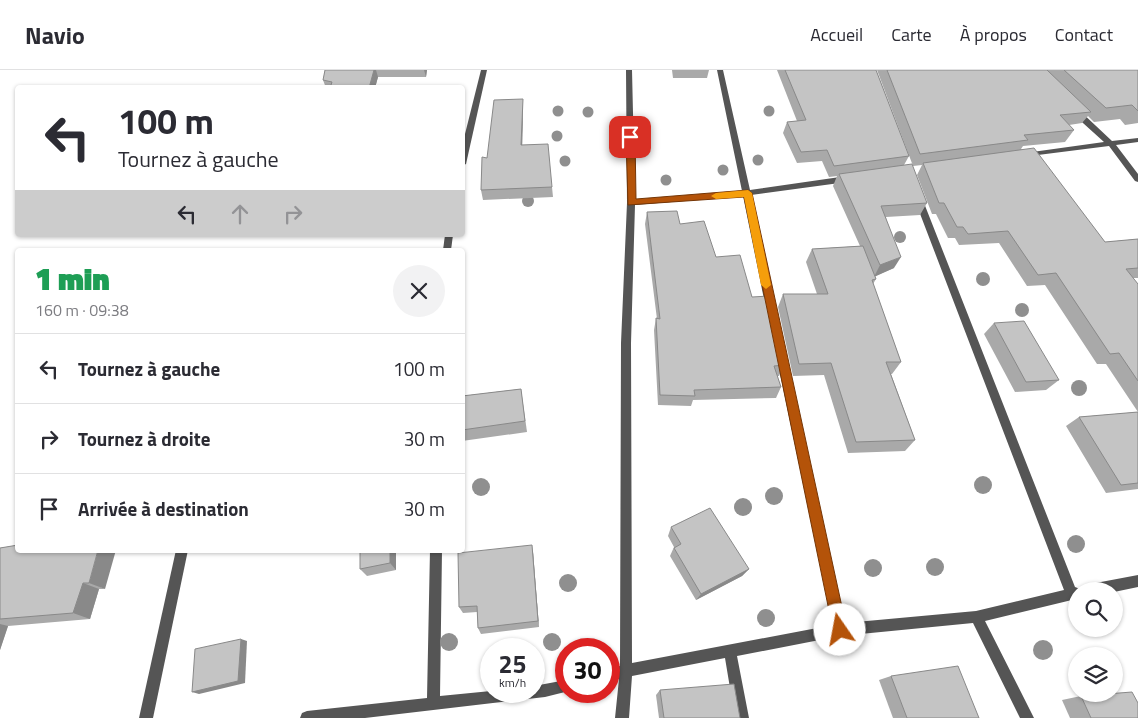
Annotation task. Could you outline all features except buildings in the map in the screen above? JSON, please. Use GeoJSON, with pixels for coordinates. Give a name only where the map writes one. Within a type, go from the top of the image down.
{"type":"FeatureCollection","features":[{"type":"Feature","properties":{"kind":"street"},"geometry":{"type":"LineString","coordinates":[[465,151],[484,70]]}},
{"type":"Feature","properties":{"kind":"street"},"geometry":{"type":"LineString","coordinates":[[622,718],[626,669],[626,343],[631,203],[629,70]]}},
{"type":"Feature","properties":{"kind":"street"},"geometry":{"type":"LineString","coordinates":[[720,70],[773,316]]}},
{"type":"Feature","properties":{"kind":"street"},"geometry":{"type":"LineString","coordinates":[[1068,104],[1111,144],[1138,178]]}},
{"type":"Feature","properties":{"kind":"street"},"geometry":{"type":"LineString","coordinates":[[1014,157],[1138,140]]}},
{"type":"Feature","properties":{"kind":"street"},"geometry":{"type":"LineString","coordinates":[[631,203],[748,193],[851,179]]}},
{"type":"Feature","properties":{"kind":"street"},"geometry":{"type":"LineString","coordinates":[[915,189],[1070,582]]}},
{"type":"Feature","properties":{"kind":"street"},"geometry":{"type":"LineString","coordinates":[[778,344],[840,630]]}},
{"type":"Feature","properties":{"kind":"street"},"geometry":{"type":"LineString","coordinates":[[146,718],[181,553]]}},
{"type":"Feature","properties":{"kind":"street"},"geometry":{"type":"LineString","coordinates":[[433,704],[436,553]]}},
{"type":"Feature","properties":{"kind":"street"},"geometry":{"type":"LineString","coordinates":[[1123,584],[1138,581]]}},
{"type":"Feature","properties":{"kind":"street"},"geometry":{"type":"LineString","coordinates":[[620,671],[840,630],[976,617],[1068,594]]}},
{"type":"Feature","properties":{"kind":"street"},"geometry":{"type":"LineString","coordinates":[[976,617],[1026,718]]}},
{"type":"Feature","properties":{"kind":"street"},"geometry":{"type":"LineString","coordinates":[[730,650],[742,718]]}},
{"type":"Feature","properties":{"kind":"street"},"geometry":{"type":"LineString","coordinates":[[307,718],[545,692],[555,689]]}},
{"type":"Feature","properties":{"kind":"slow traffic"},"geometry":{"type":"LineString","coordinates":[[716,196],[748,193],[766,285]]}},
{"type":"Feature","properties":{"kind":"route"},"geometry":{"type":"LineString","coordinates":[[630,137],[631,203],[748,193],[796,429],[840,630]]}}]}
